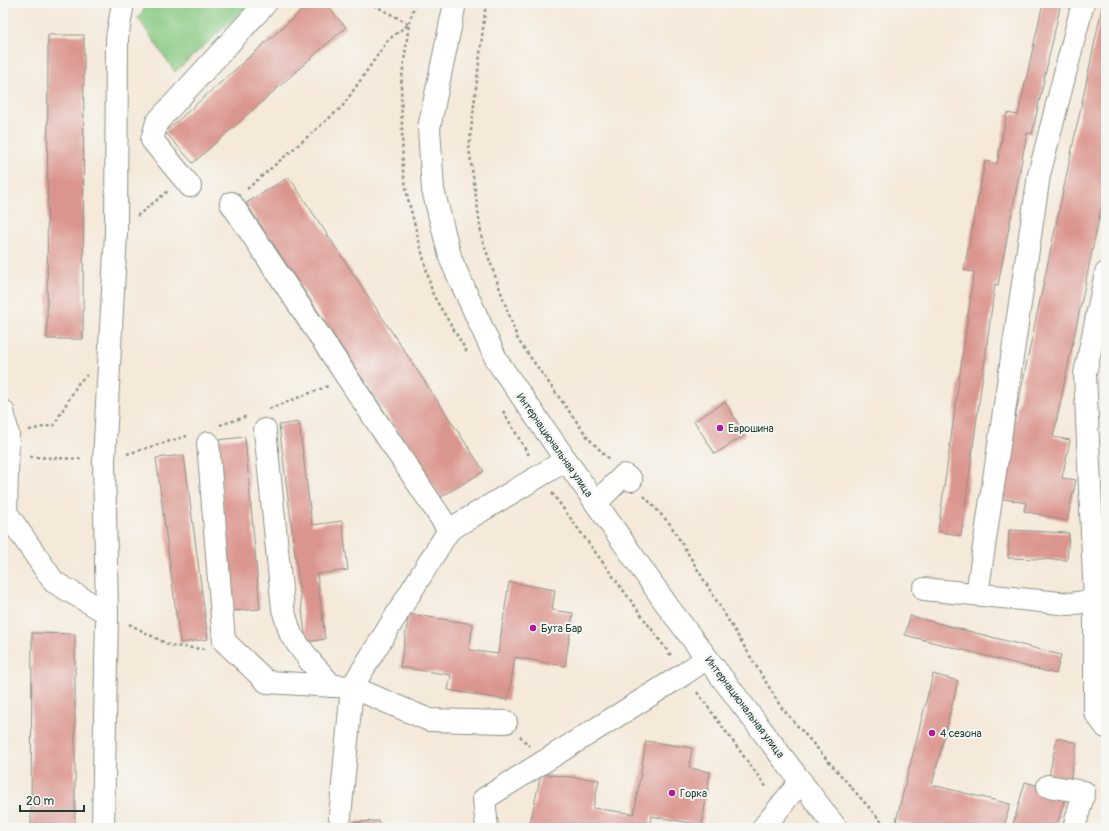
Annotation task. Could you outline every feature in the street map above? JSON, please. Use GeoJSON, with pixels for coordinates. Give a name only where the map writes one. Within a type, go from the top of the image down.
{"type":"FeatureCollection","features":[{"type":"Feature","properties":{"kind":"main road"},"geometry":{"type":"LineString","coordinates":[[103,828],[107,613],[104,460],[116,233],[117,38],[123,3]]}},
{"type":"Feature","properties":{"kind":"main road"},"geometry":{"type":"LineString","coordinates":[[187,182],[152,140],[156,122],[266,3]]}},
{"type":"Feature","properties":{"kind":"main road","name":"Интернациональная улица"},"geometry":{"type":"LineString","coordinates":[[455,3],[429,128],[433,190],[451,260],[497,361],[669,608],[836,828]]}},
{"type":"Feature","properties":{"kind":"main road"},"geometry":{"type":"LineString","coordinates":[[977,594],[1039,175],[1083,3]]}},
{"type":"Feature","properties":{"kind":"main road"},"geometry":{"type":"LineString","coordinates":[[231,203],[449,530]]}},
{"type":"Feature","properties":{"kind":"main road"},"geometry":{"type":"LineString","coordinates":[[1106,273],[1085,374],[1095,600],[1095,712],[1106,727]]}},
{"type":"Feature","properties":{"kind":"main road"},"geometry":{"type":"LineString","coordinates":[[3,411],[8,435],[6,512],[54,582],[107,613]]}},
{"type":"Feature","properties":{"kind":"main road"},"geometry":{"type":"LineString","coordinates":[[260,419],[283,609],[291,635],[310,661],[342,686],[429,720],[506,722]]}},
{"type":"Feature","properties":{"kind":"main road"},"geometry":{"type":"LineString","coordinates":[[205,435],[224,641],[267,682],[342,686]]}},
{"type":"Feature","properties":{"kind":"main road"},"geometry":{"type":"LineString","coordinates":[[340,817],[342,686],[449,530],[566,460]]}},
{"type":"Feature","properties":{"kind":"main road"},"geometry":{"type":"LineString","coordinates":[[596,503],[628,478]]}},
{"type":"Feature","properties":{"kind":"main road"},"geometry":{"type":"LineString","coordinates":[[924,589],[1070,604],[1095,600]]}},
{"type":"Feature","properties":{"kind":"main road"},"geometry":{"type":"LineString","coordinates":[[487,828],[484,799],[684,674],[707,658]]}},
{"type":"Feature","properties":{"kind":"main road"},"geometry":{"type":"LineString","coordinates":[[763,828],[801,781]]}},
{"type":"Feature","properties":{"kind":"main road"},"geometry":{"type":"LineString","coordinates":[[1048,786],[1084,792],[1074,828]]}},
{"type":"Feature","properties":{"kind":"path"},"geometry":{"type":"LineString","coordinates":[[231,203],[342,107],[388,40],[409,24],[370,3]]}},
{"type":"Feature","properties":{"kind":"path"},"geometry":{"type":"LineString","coordinates":[[486,3],[469,148],[482,239],[518,340],[589,439],[628,478],[670,524],[781,707],[888,828]]}},
{"type":"Feature","properties":{"kind":"path"},"geometry":{"type":"LineString","coordinates":[[116,233],[187,182]]}},
{"type":"Feature","properties":{"kind":"path"},"geometry":{"type":"LineString","coordinates":[[8,435],[54,425],[79,382],[110,352]]}},
{"type":"Feature","properties":{"kind":"path"},"geometry":{"type":"LineString","coordinates":[[44,458],[104,460],[205,435],[260,419],[347,378]]}},
{"type":"Feature","properties":{"kind":"path"},"geometry":{"type":"LineString","coordinates":[[107,613],[171,646],[206,649],[224,641]]}},
{"type":"Feature","properties":{"kind":"path"},"geometry":{"type":"LineString","coordinates":[[506,722],[544,761]]}},
{"type":"Feature","properties":{"kind":"green space"},"geometry":{"type":"Polygon","coordinates":[[[149,3],[251,3],[175,72],[138,18],[149,3]]]}},
{"type":"Feature","properties":{"kind":"building"},"geometry":{"type":"Polygon","coordinates":[[[310,3],[324,3],[346,27],[193,163],[165,132],[310,3]]]}},
{"type":"Feature","properties":{"kind":"building"},"geometry":{"type":"Polygon","coordinates":[[[1043,3],[1061,3],[1032,134],[1027,133],[998,285],[995,284],[961,536],[938,531],[974,272],[964,270],[985,161],[997,164],[1007,113],[1018,115],[1043,3]]]}},
{"type":"Feature","properties":{"kind":"building"},"geometry":{"type":"Polygon","coordinates":[[[1103,3],[1106,3],[1106,185],[1053,437],[1070,440],[1062,478],[1076,480],[1067,521],[1024,511],[1026,503],[998,498],[1103,3]]]}},
{"type":"Feature","properties":{"kind":"building"},"geometry":{"type":"Polygon","coordinates":[[[48,35],[84,35],[83,339],[47,339],[48,35]]]}},
{"type":"Feature","properties":{"kind":"building"},"geometry":{"type":"Polygon","coordinates":[[[289,177],[484,471],[441,497],[246,203],[289,177]]]}},
{"type":"Feature","properties":{"kind":"building","name":"Еврошина"},"geometry":{"type":"Polygon","coordinates":[[[725,402],[745,435],[715,454],[694,421],[725,402]]]}},
{"type":"Feature","properties":{"kind":"building"},"geometry":{"type":"Polygon","coordinates":[[[1105,405],[1106,419],[1103,419],[1105,405]]]}},
{"type":"Feature","properties":{"kind":"building"},"geometry":{"type":"Polygon","coordinates":[[[299,422],[312,525],[342,521],[348,570],[317,574],[325,639],[306,642],[279,425],[299,422]]]}},
{"type":"Feature","properties":{"kind":"building"},"geometry":{"type":"Polygon","coordinates":[[[245,437],[260,609],[232,611],[217,440],[245,437]]]}},
{"type":"Feature","properties":{"kind":"building"},"geometry":{"type":"Polygon","coordinates":[[[184,455],[208,639],[180,643],[156,458],[184,455]]]}},
{"type":"Feature","properties":{"kind":"building"},"geometry":{"type":"Polygon","coordinates":[[[1009,530],[1069,533],[1067,560],[1008,558],[1009,530]]]}},
{"type":"Feature","properties":{"kind":"building"},"geometry":{"type":"Polygon","coordinates":[[[509,582],[555,590],[552,610],[573,613],[565,666],[515,657],[508,700],[448,690],[451,675],[400,667],[409,614],[473,624],[469,650],[498,654],[509,582]]]}},
{"type":"Feature","properties":{"kind":"building"},"geometry":{"type":"Polygon","coordinates":[[[910,616],[1061,655],[1056,674],[905,635],[910,616]]]}},
{"type":"Feature","properties":{"kind":"building"},"geometry":{"type":"Polygon","coordinates":[[[32,633],[75,634],[75,828],[31,828],[32,633]]]}},
{"type":"Feature","properties":{"kind":"building","name":"4 сезона"},"geometry":{"type":"Polygon","coordinates":[[[933,674],[958,681],[932,785],[1010,804],[1004,828],[924,828],[896,821],[933,674]]]}},
{"type":"Feature","properties":{"kind":"building"},"geometry":{"type":"Polygon","coordinates":[[[1057,738],[1077,743],[1070,780],[1049,776],[1057,738]]]}},
{"type":"Feature","properties":{"kind":"building"},"geometry":{"type":"Polygon","coordinates":[[[646,741],[692,748],[689,768],[710,772],[702,825],[651,816],[650,828],[529,828],[541,774],[599,780],[593,808],[634,814],[646,741]]]}},
{"type":"Feature","properties":{"kind":"building"},"geometry":{"type":"Polygon","coordinates":[[[1025,782],[1066,794],[1056,828],[1012,828],[1025,782]]]}},
{"type":"Feature","properties":{"kind":"building"},"geometry":{"type":"Polygon","coordinates":[[[379,821],[379,828],[354,828],[354,822],[379,821]]]}},
{"type":"Feature","properties":{"kind":"place","name":"Еврошина"},"geometry":{"type":"Point","coordinates":[720,428]}},
{"type":"Feature","properties":{"kind":"place","name":"Бута Бар"},"geometry":{"type":"Point","coordinates":[533,628]}},
{"type":"Feature","properties":{"kind":"place","name":"4 сезона"},"geometry":{"type":"Point","coordinates":[932,733]}},
{"type":"Feature","properties":{"kind":"place","name":"Горка"},"geometry":{"type":"Point","coordinates":[672,793]}}]}
